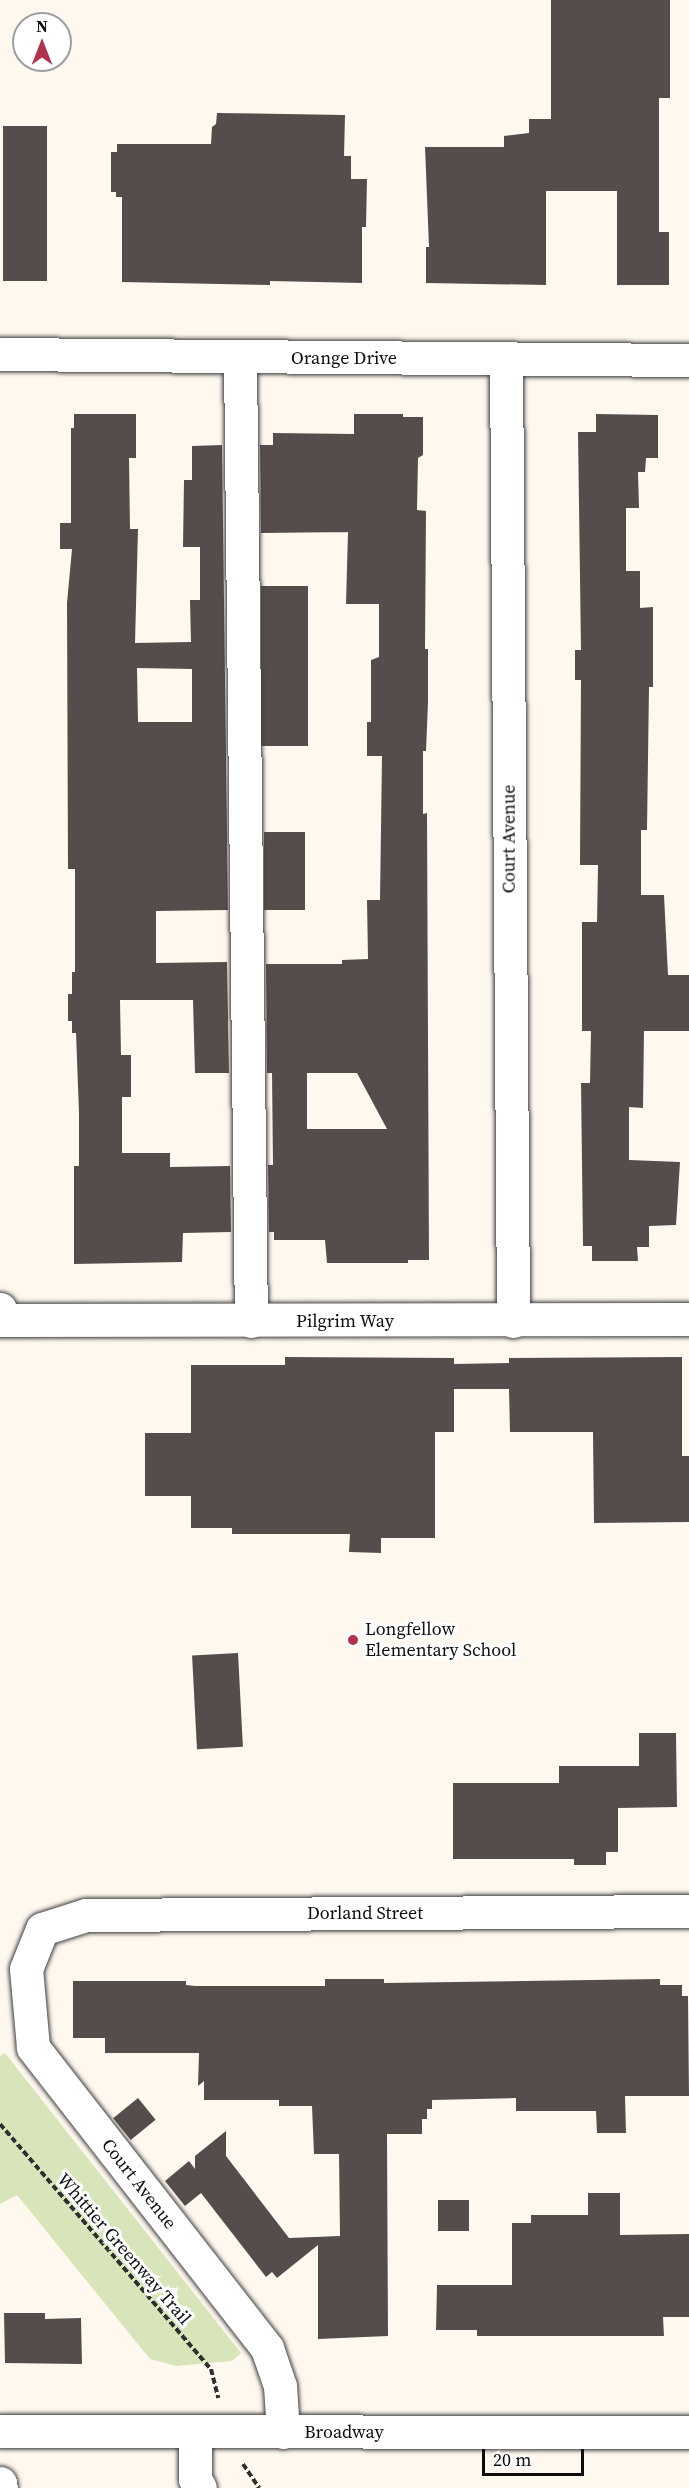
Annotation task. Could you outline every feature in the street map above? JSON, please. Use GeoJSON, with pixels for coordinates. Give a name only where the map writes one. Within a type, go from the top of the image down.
{"type":"FeatureCollection","features":[{"type":"Feature","properties":{"kind":"street","name":"Orange Drive"},"geometry":{"type":"LineString","coordinates":[[0,354],[240,358],[689,360]]}},
{"type":"Feature","properties":{"kind":"street"},"geometry":{"type":"LineString","coordinates":[[240,358],[250,1321]]}},
{"type":"Feature","properties":{"kind":"street","name":"Court Avenue"},"geometry":{"type":"LineString","coordinates":[[506,358],[513,1321]]}},
{"type":"Feature","properties":{"kind":"street"},"geometry":{"type":"LineString","coordinates":[[0,1309],[0,1320]]}},
{"type":"Feature","properties":{"kind":"street","name":"Pilgrim Way"},"geometry":{"type":"LineString","coordinates":[[0,1320],[689,1319]]}},
{"type":"Feature","properties":{"kind":"street","name":"Dorland Street"},"geometry":{"type":"LineString","coordinates":[[42,1929],[86,1915],[689,1911]]}},
{"type":"Feature","properties":{"kind":"street","name":"Court Avenue"},"geometry":{"type":"LineString","coordinates":[[42,1929],[26,1969],[33,2047],[267,2348],[280,2386],[283,2432]]}},
{"type":"Feature","properties":{"kind":"street","name":"Broadway"},"geometry":{"type":"LineString","coordinates":[[0,2431],[689,2432]]}},
{"type":"Feature","properties":{"kind":"street"},"geometry":{"type":"LineString","coordinates":[[195,2432],[195,2479],[200,2488]]}},
{"type":"Feature","properties":{"kind":"street"},"geometry":{"type":"LineString","coordinates":[[0,2483],[1,2488]]}},
{"type":"Feature","properties":{"kind":"path","name":"Whittier Greenway Trail"},"geometry":{"type":"LineString","coordinates":[[0,2124],[211,2369],[217,2396]]}},
{"type":"Feature","properties":{"kind":"path"},"geometry":{"type":"LineString","coordinates":[[242,2463],[259,2488]]}},
{"type":"Feature","properties":{"kind":"green space"},"geometry":{"type":"Polygon","coordinates":[[[5,2053],[241,2353],[232,2361],[176,2366],[150,2359],[17,2195],[0,2204],[0,2056],[5,2053]]]}},
{"type":"Feature","properties":{"kind":"building"},"geometry":{"type":"Polygon","coordinates":[[[551,0],[670,0],[670,98],[659,98],[659,232],[669,232],[669,285],[617,285],[617,191],[546,191],[546,285],[426,283],[426,247],[429,247],[425,147],[504,147],[504,136],[529,133],[529,119],[551,119],[551,0]]]}},
{"type":"Feature","properties":{"kind":"building"},"geometry":{"type":"Polygon","coordinates":[[[217,113],[345,115],[344,156],[351,156],[351,179],[367,179],[366,227],[362,227],[362,283],[270,281],[270,285],[122,282],[122,197],[116,197],[116,192],[111,192],[111,152],[117,152],[117,144],[211,144],[212,127],[216,124],[217,113]]]}},
{"type":"Feature","properties":{"kind":"building"},"geometry":{"type":"Polygon","coordinates":[[[3,126],[47,126],[47,281],[3,281],[3,126]]]}},
{"type":"Feature","properties":{"kind":"building"},"geometry":{"type":"Polygon","coordinates":[[[74,414],[136,414],[136,458],[129,458],[130,529],[138,529],[135,643],[191,642],[190,600],[200,600],[200,547],[183,547],[184,480],[192,480],[192,446],[222,445],[228,910],[156,911],[156,963],[227,962],[229,1073],[195,1073],[193,1000],[120,1000],[121,1055],[131,1055],[131,1097],[122,1097],[122,1153],[170,1153],[170,1167],[230,1166],[231,1232],[183,1233],[182,1262],[74,1264],[74,1166],[79,1166],[79,1113],[76,1033],[72,1033],[72,1021],[68,1021],[68,994],[72,994],[72,972],[75,972],[75,869],[68,869],[67,603],[72,549],[60,549],[60,523],[71,523],[71,428],[74,428],[74,414]],[[137,668],[138,722],[192,722],[192,669],[137,668]]]}},
{"type":"Feature","properties":{"kind":"building"},"geometry":{"type":"Polygon","coordinates":[[[354,414],[403,414],[403,417],[423,417],[423,455],[418,458],[417,510],[426,511],[425,649],[428,649],[428,702],[426,751],[423,751],[423,814],[427,813],[429,1260],[408,1260],[408,1263],[327,1263],[325,1240],[274,1240],[274,1232],[269,1232],[268,1165],[273,1165],[272,1073],[267,1073],[266,964],[342,964],[342,960],[368,959],[367,900],[380,900],[382,756],[367,756],[367,722],[371,722],[371,660],[379,657],[379,604],[346,604],[348,532],[261,533],[260,445],[273,445],[273,433],[354,434],[354,414]],[[307,1073],[307,1129],[387,1129],[357,1073],[307,1073]]]}},
{"type":"Feature","properties":{"kind":"building"},"geometry":{"type":"Polygon","coordinates":[[[596,414],[658,415],[658,458],[646,458],[645,472],[638,472],[639,508],[626,508],[626,571],[640,571],[640,608],[653,607],[653,687],[649,687],[647,830],[641,830],[641,895],[664,895],[668,975],[689,975],[689,1031],[644,1031],[643,1108],[629,1107],[629,1160],[680,1162],[676,1225],[649,1226],[649,1247],[637,1247],[638,1261],[592,1261],[592,1246],[583,1246],[581,1083],[590,1083],[591,1031],[582,1031],[582,922],[597,922],[598,865],[580,865],[581,680],[575,680],[575,650],[581,650],[578,432],[596,432],[596,414]]]}},
{"type":"Feature","properties":{"kind":"building"},"geometry":{"type":"Polygon","coordinates":[[[261,586],[308,586],[308,746],[261,746],[261,586]]]}},
{"type":"Feature","properties":{"kind":"building"},"geometry":{"type":"Polygon","coordinates":[[[264,832],[305,832],[305,910],[264,910],[264,832]]]}},
{"type":"Feature","properties":{"kind":"building"},"geometry":{"type":"Polygon","coordinates":[[[285,1357],[454,1358],[454,1364],[509,1363],[509,1358],[682,1357],[682,1456],[689,1456],[689,1522],[594,1523],[593,1432],[510,1432],[509,1389],[454,1389],[454,1432],[435,1432],[435,1538],[381,1538],[381,1553],[349,1552],[350,1534],[232,1534],[232,1528],[191,1528],[191,1496],[145,1496],[145,1433],[191,1433],[191,1365],[285,1365],[285,1357]]]}},
{"type":"Feature","properties":{"kind":"building"},"geometry":{"type":"Polygon","coordinates":[[[238,1653],[243,1747],[197,1749],[192,1655],[238,1653]]]}},
{"type":"Feature","properties":{"kind":"building"},"geometry":{"type":"Polygon","coordinates":[[[639,1733],[676,1733],[677,1807],[618,1808],[618,1852],[606,1852],[606,1865],[574,1865],[574,1859],[453,1859],[453,1783],[559,1783],[559,1766],[639,1766],[639,1733]]]}},
{"type":"Feature","properties":{"kind":"building"},"geometry":{"type":"Polygon","coordinates":[[[325,1979],[384,1979],[384,1983],[660,1979],[660,1985],[682,1985],[682,1996],[688,1996],[689,2096],[625,2096],[626,2133],[597,2133],[596,2111],[516,2111],[516,2098],[432,2100],[432,2109],[427,2109],[427,2119],[422,2119],[422,2134],[387,2134],[388,2336],[318,2339],[318,2245],[277,2278],[272,2272],[266,2277],[201,2193],[185,2206],[165,2181],[189,2161],[195,2169],[195,2156],[226,2131],[226,2156],[289,2238],[340,2236],[339,2154],[314,2154],[312,2106],[279,2106],[279,2100],[204,2100],[204,2081],[198,2086],[199,2053],[105,2053],[105,2038],[73,2038],[73,1981],[186,1981],[186,1985],[195,1986],[325,1986],[325,1979]]]}},
{"type":"Feature","properties":{"kind":"building"},"geometry":{"type":"Polygon","coordinates":[[[138,2098],[156,2120],[131,2140],[113,2118],[138,2098]]]}},
{"type":"Feature","properties":{"kind":"building"},"geometry":{"type":"Polygon","coordinates":[[[588,2193],[620,2193],[620,2235],[689,2234],[689,2317],[663,2317],[664,2336],[477,2336],[477,2330],[436,2330],[437,2285],[512,2285],[512,2223],[531,2223],[531,2215],[588,2215],[588,2193]]]}},
{"type":"Feature","properties":{"kind":"building"},"geometry":{"type":"Polygon","coordinates":[[[438,2200],[469,2200],[469,2231],[438,2231],[438,2200]]]}},
{"type":"Feature","properties":{"kind":"building"},"geometry":{"type":"Polygon","coordinates":[[[4,2313],[45,2313],[45,2319],[81,2318],[82,2364],[5,2363],[4,2313]]]}},
{"type":"Feature","properties":{"kind":"place","name":"Longfellow Elementary School"},"geometry":{"type":"Point","coordinates":[353,1640]}}]}
